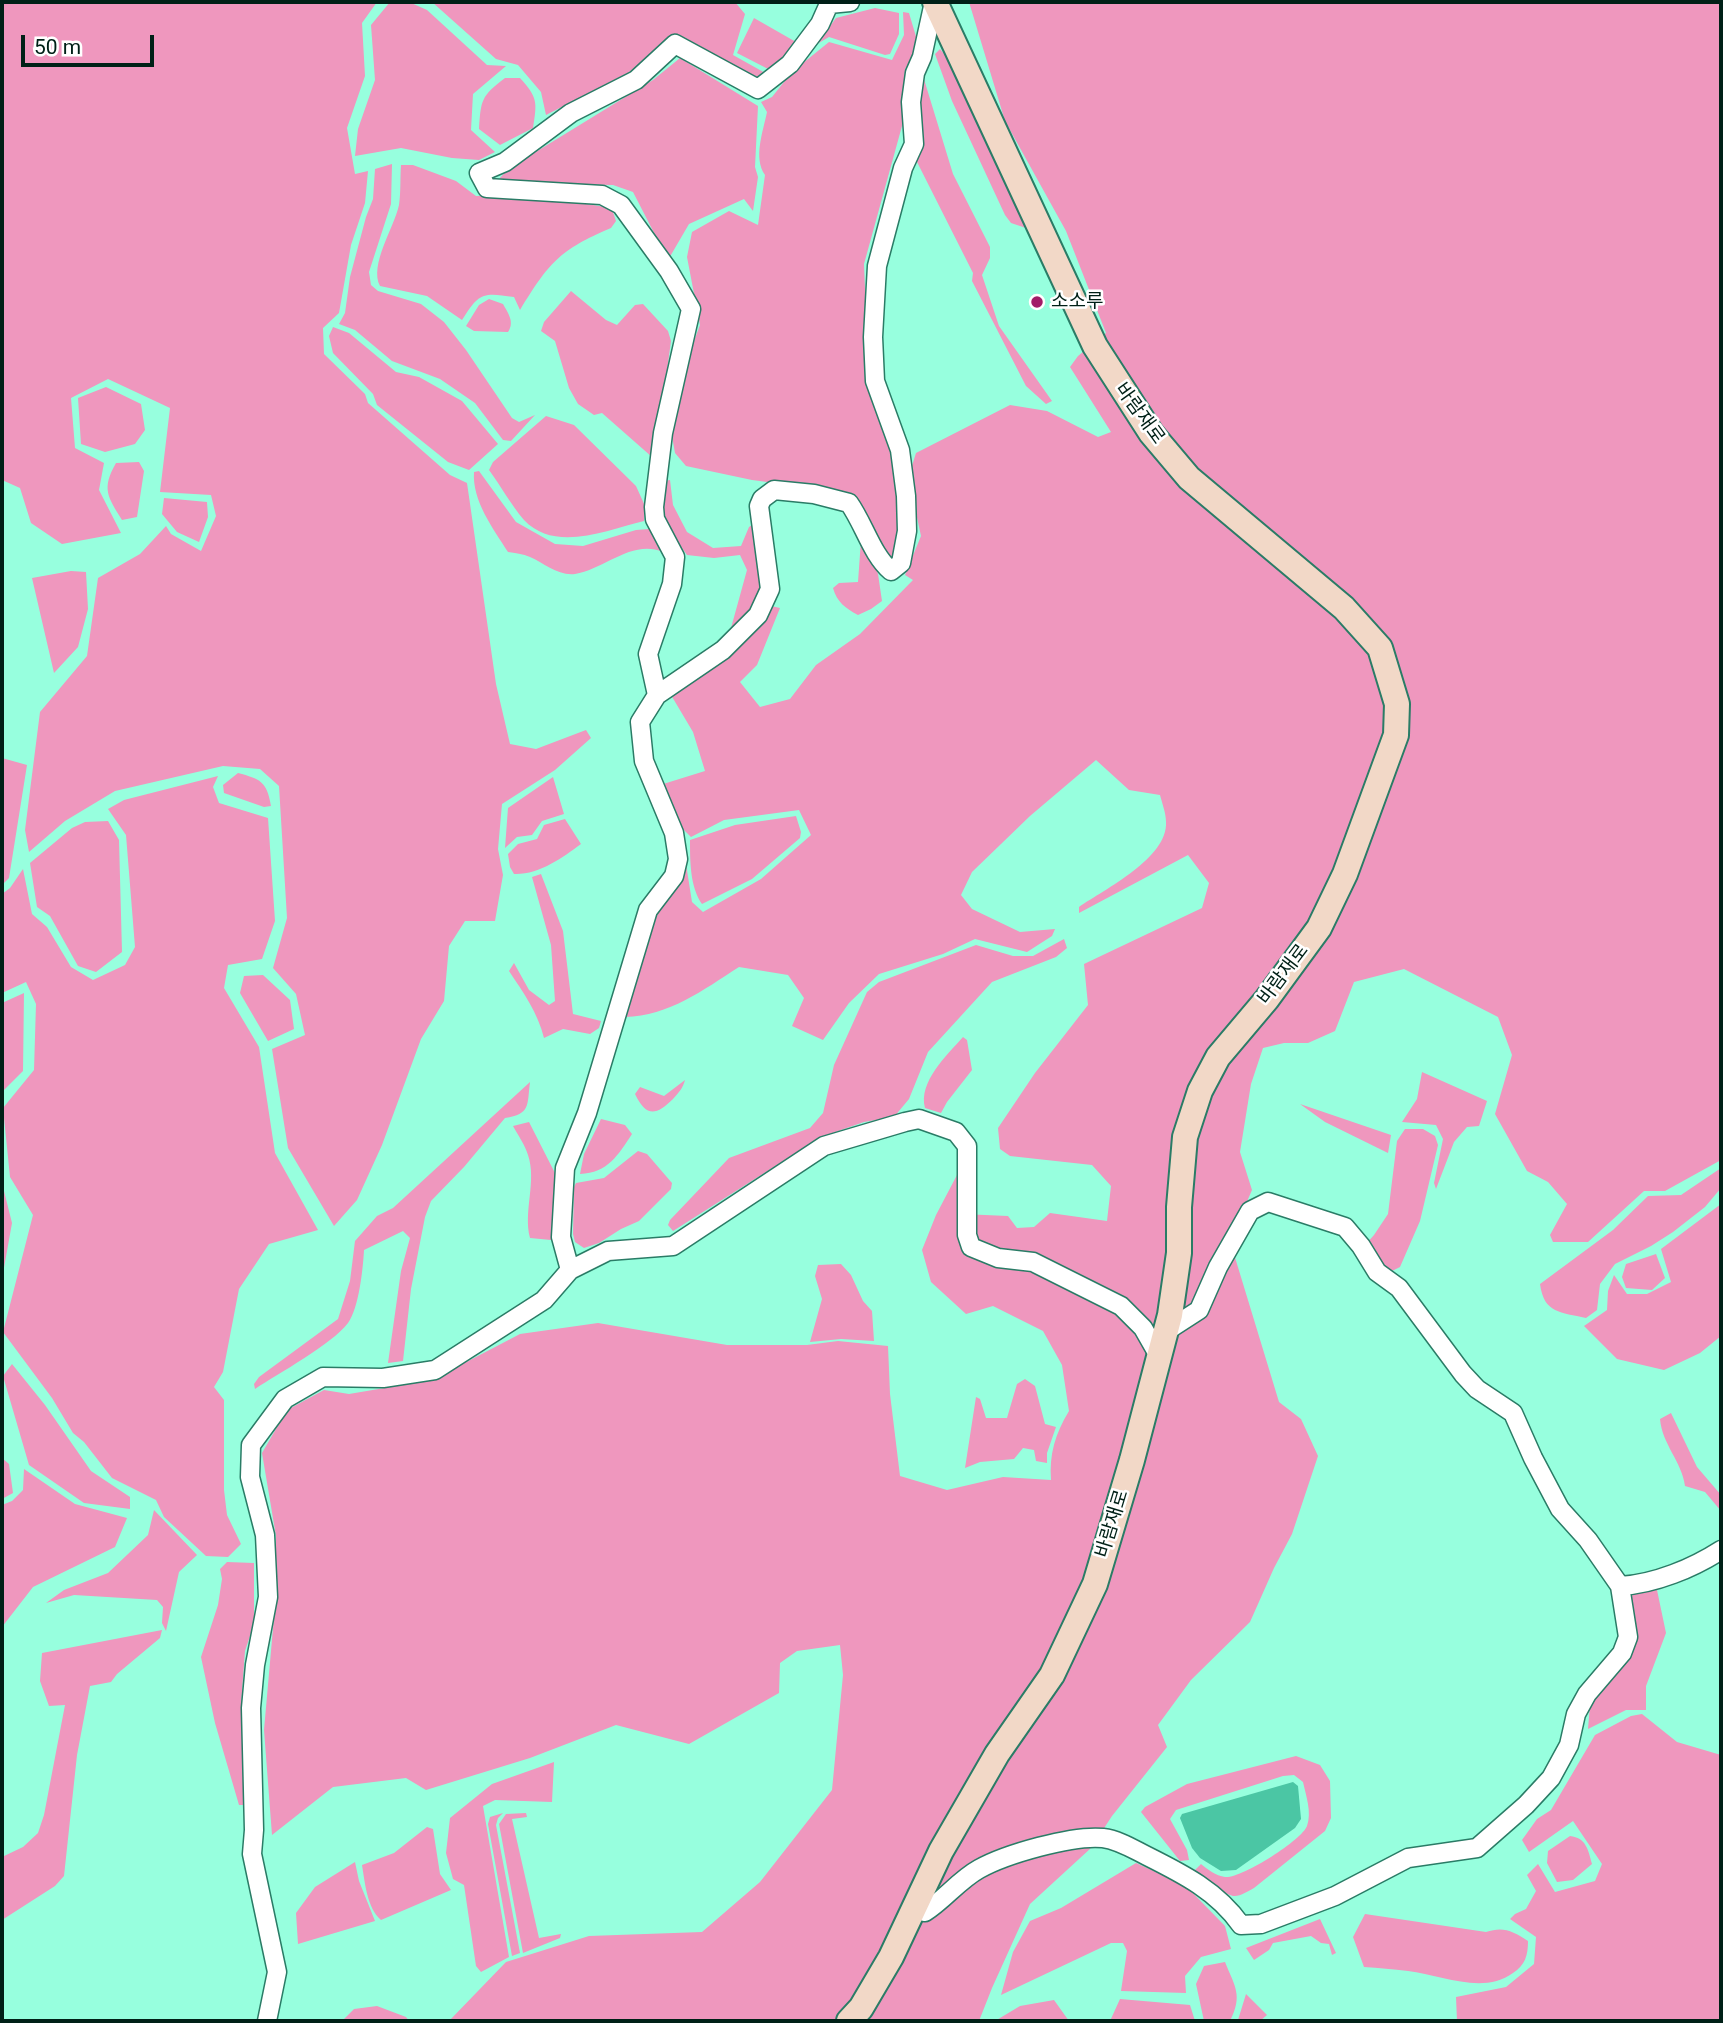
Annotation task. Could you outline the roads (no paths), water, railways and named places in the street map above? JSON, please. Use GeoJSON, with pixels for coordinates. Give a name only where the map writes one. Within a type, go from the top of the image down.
{"type":"FeatureCollection","features":[{"type":"Feature","properties":{"kind":"street"},"geometry":{"type":"LineString","coordinates":[[657,695],[648,654],[672,584],[675,557],[655,519],[654,507],[663,433],[691,309],[669,271],[621,205],[601,195],[487,188],[480,173],[505,162],[570,113],[636,80],[675,44],[758,89],[790,64],[820,24],[829,4],[850,2]]}},
{"type":"Feature","properties":{"kind":"street"},"geometry":{"type":"LineString","coordinates":[[570,1270],[561,1237],[565,1168],[587,1113],[648,910],[674,876],[678,859],[674,833],[644,761],[640,722],[657,695],[723,650],[758,615],[770,589],[759,506],[762,499],[774,490],[814,494],[849,503],[880,562],[891,571],[901,563],[907,531],[905,496],[900,450],[875,381],[875,290],[882,243],[903,168],[914,144],[911,102],[915,73],[922,57],[934,2]]}},
{"type":"Feature","properties":{"kind":"street","name":"바람재로"},"geometry":{"type":"LineString","coordinates":[[849,2021],[861,2008],[891,1957],[941,1851],[997,1754],[1052,1675],[1095,1584],[1132,1460],[1162,1344],[1178,1253],[1185,1137],[1200,1091],[1218,1057],[1267,999],[1319,928],[1345,874],[1396,735],[1397,704],[1380,648],[1344,608],[1189,478],[1151,433],[1112,376],[1094,346],[934,2]]}},
{"type":"Feature","properties":{"kind":"street"},"geometry":{"type":"LineString","coordinates":[[267,2021],[277,1972],[252,1853],[254,1830],[251,1707],[255,1665],[268,1597],[265,1535],[250,1477],[251,1445],[285,1399],[323,1377],[383,1378],[435,1370],[544,1300],[570,1270],[608,1251],[673,1246],[824,1146],[919,1119],[956,1132],[967,1146],[967,1235],[971,1247],[998,1258],[1033,1262],[1121,1306],[1162,1344],[1199,1310],[1250,1211],[1268,1202],[1345,1227],[1377,1272],[1399,1288],[1463,1374],[1477,1389],[1513,1413],[1560,1509],[1588,1540],[1620,1586],[1628,1637],[1622,1653],[1587,1694],[1576,1714],[1569,1745],[1551,1778],[1526,1805],[1477,1848],[1408,1858],[1335,1896],[1261,1924],[1241,1924],[1230,1910],[1194,1879],[1121,1843],[1102,1838],[1074,1840],[1006,1856],[976,1870],[940,1903],[925,1912],[914,1909]]}},
{"type":"Feature","properties":{"kind":"street"},"geometry":{"type":"LineString","coordinates":[[1620,1586],[1633,1585],[1698,1565],[1721,1550]]}},
{"type":"Feature","properties":{"kind":"place","name":"소소루"},"geometry":{"type":"Point","coordinates":[1037,302]}}]}
